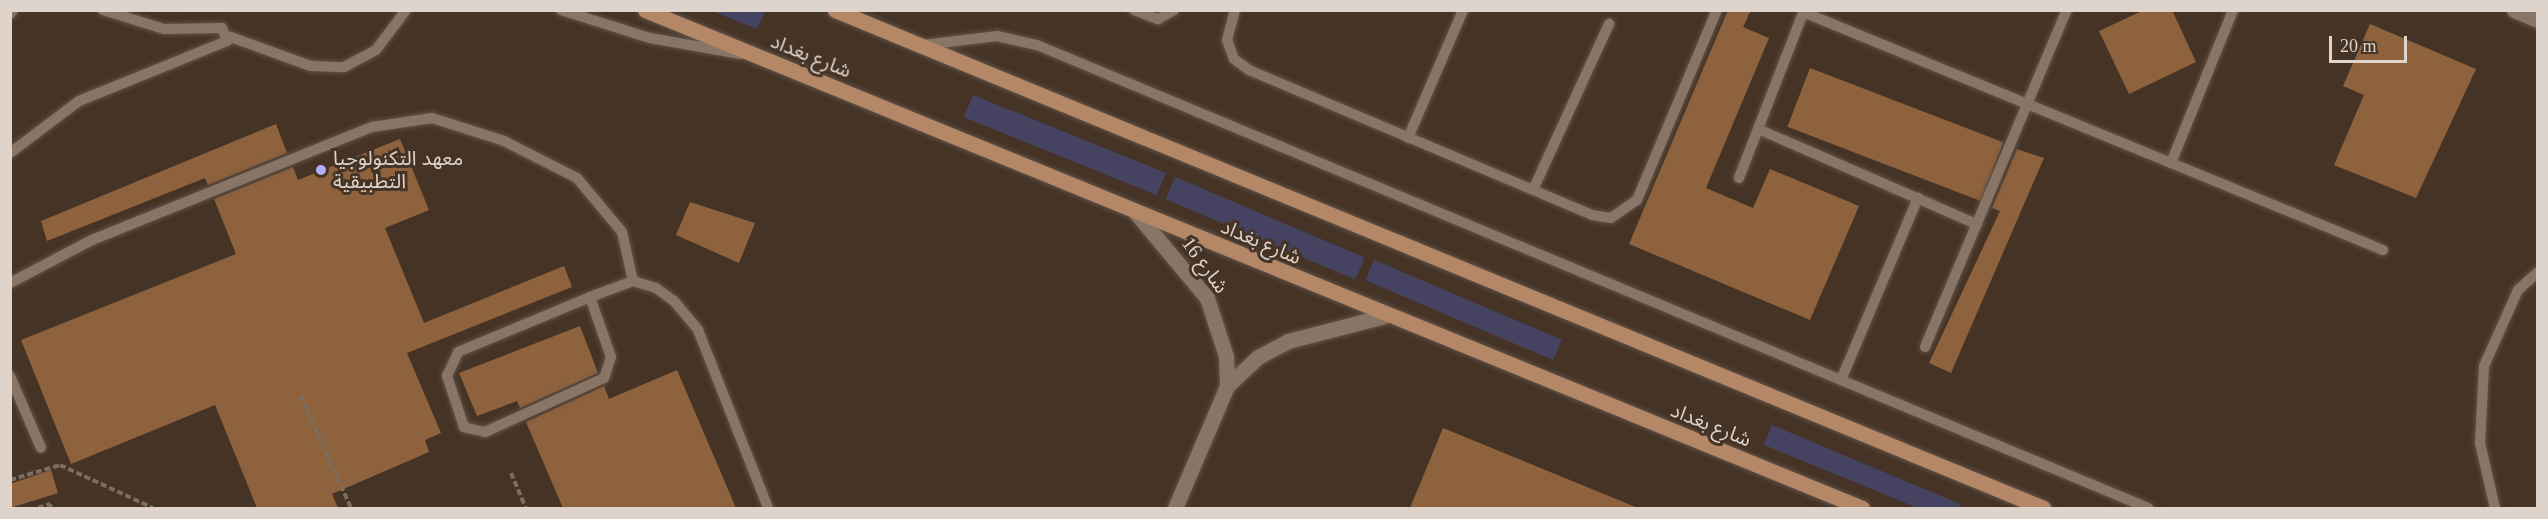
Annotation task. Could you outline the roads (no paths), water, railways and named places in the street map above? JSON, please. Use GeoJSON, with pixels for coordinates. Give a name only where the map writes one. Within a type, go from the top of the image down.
{"type":"FeatureCollection","features":[{"type":"Feature","properties":{"kind":"main road","name":"شارع بغداد"},"geometry":{"type":"LineString","coordinates":[[645,10],[1385,316],[1862,508]]}},
{"type":"Feature","properties":{"kind":"main road"},"geometry":{"type":"LineString","coordinates":[[835,10],[2043,508]]}},
{"type":"Feature","properties":{"kind":"street"},"geometry":{"type":"LineString","coordinates":[[2514,10],[2538,20]]}},
{"type":"Feature","properties":{"kind":"street","name":"شارع 16"},"geometry":{"type":"LineString","coordinates":[[1136,213],[1207,298],[1226,356],[1227,386]]}},
{"type":"Feature","properties":{"kind":"street","name":"شارع 16"},"geometry":{"type":"LineString","coordinates":[[1175,508],[1227,386],[1258,357],[1288,341],[1385,316]]}},
{"type":"Feature","properties":{"kind":"lane"},"geometry":{"type":"LineString","coordinates":[[103,10],[164,30],[222,28],[228,36],[311,66],[333,69],[367,57],[406,10]]}},
{"type":"Feature","properties":{"kind":"lane"},"geometry":{"type":"LineString","coordinates":[[390,28],[393,10]]}},
{"type":"Feature","properties":{"kind":"lane"},"geometry":{"type":"LineString","coordinates":[[561,10],[650,38],[754,55]]}},
{"type":"Feature","properties":{"kind":"lane"},"geometry":{"type":"LineString","coordinates":[[1134,10],[1158,19],[1174,10]]}},
{"type":"Feature","properties":{"kind":"lane"},"geometry":{"type":"LineString","coordinates":[[1235,10],[1227,40],[1241,66],[1601,218],[1630,209],[1717,11]]}},
{"type":"Feature","properties":{"kind":"lane"},"geometry":{"type":"LineString","coordinates":[[1408,138],[1463,10]]}},
{"type":"Feature","properties":{"kind":"lane"},"geometry":{"type":"LineString","coordinates":[[1925,347],[2067,10]]}},
{"type":"Feature","properties":{"kind":"lane"},"geometry":{"type":"LineString","coordinates":[[2171,163],[2233,10]]}},
{"type":"Feature","properties":{"kind":"lane"},"geometry":{"type":"LineString","coordinates":[[1739,178],[1803,11],[2383,250]]}},
{"type":"Feature","properties":{"kind":"lane"},"geometry":{"type":"LineString","coordinates":[[1533,190],[1609,24]]}},
{"type":"Feature","properties":{"kind":"lane"},"geometry":{"type":"LineString","coordinates":[[10,153],[79,101],[145,70],[224,45],[228,36]]}},
{"type":"Feature","properties":{"kind":"lane"},"geometry":{"type":"LineString","coordinates":[[919,45],[997,36],[1037,45],[2148,508]]}},
{"type":"Feature","properties":{"kind":"lane"},"geometry":{"type":"LineString","coordinates":[[10,283],[92,240],[372,127],[432,118],[504,141],[577,178],[622,232],[633,281]]}},
{"type":"Feature","properties":{"kind":"lane"},"geometry":{"type":"LineString","coordinates":[[1758,129],[1977,224]]}},
{"type":"Feature","properties":{"kind":"lane"},"geometry":{"type":"LineString","coordinates":[[1841,380],[1918,198]]}},
{"type":"Feature","properties":{"kind":"lane"},"geometry":{"type":"LineString","coordinates":[[2494,508],[2480,443],[2484,366],[2518,290],[2538,272]]}},
{"type":"Feature","properties":{"kind":"lane"},"geometry":{"type":"LineString","coordinates":[[590,297],[611,357],[604,378],[485,432],[464,427],[447,376],[453,357],[590,297],[633,281],[656,288],[674,301],[698,330],[768,508]]}},
{"type":"Feature","properties":{"kind":"lane"},"geometry":{"type":"LineString","coordinates":[[10,376],[41,448]]}},
{"type":"Feature","properties":{"kind":"place","name":"معهد التكنولوجيا التطبيقية"},"geometry":{"type":"Point","coordinates":[321,170]}}]}
